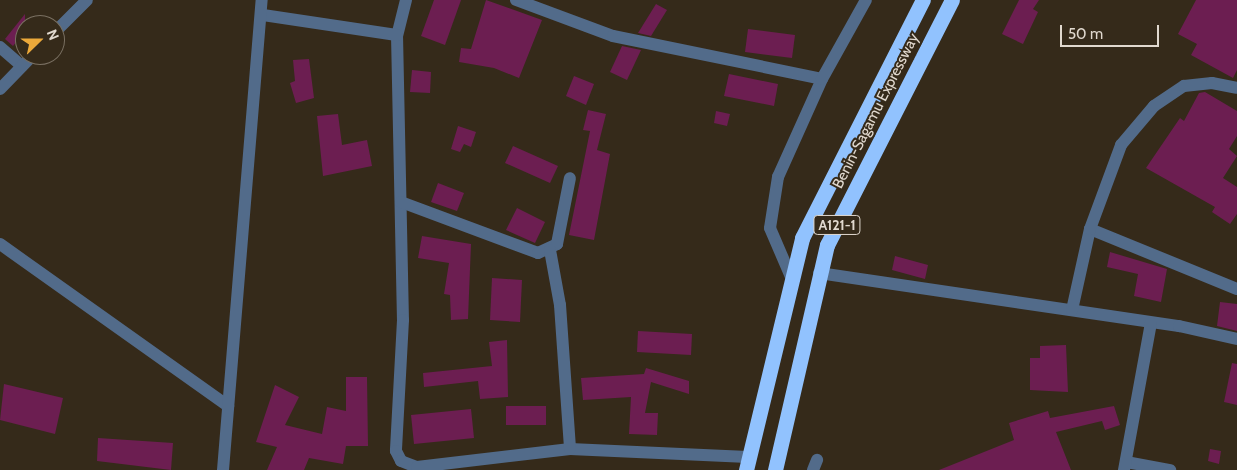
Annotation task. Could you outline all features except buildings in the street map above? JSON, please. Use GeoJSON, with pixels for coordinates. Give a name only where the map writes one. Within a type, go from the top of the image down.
{"type":"FeatureCollection","features":[{"type":"Feature","properties":{"kind":"highway","name":"Benin-Sagamu Expressway"},"geometry":{"type":"LineString","coordinates":[[747,463],[802,238],[923,0]]}},
{"type":"Feature","properties":{"kind":"highway","name":"Benin-Sagamu Expressway"},"geometry":{"type":"LineString","coordinates":[[775,470],[828,245],[952,0]]}},
{"type":"Feature","properties":{"kind":"street"},"geometry":{"type":"LineString","coordinates":[[65,22],[87,0]]}},
{"type":"Feature","properties":{"kind":"street"},"geometry":{"type":"LineString","coordinates":[[223,470],[262,0]]}},
{"type":"Feature","properties":{"kind":"street"},"geometry":{"type":"LineString","coordinates":[[406,0],[397,35],[403,320],[396,451],[397,465],[417,467],[570,448],[747,463]]}},
{"type":"Feature","properties":{"kind":"street"},"geometry":{"type":"LineString","coordinates":[[516,0],[613,36],[822,79]]}},
{"type":"Feature","properties":{"kind":"street"},"geometry":{"type":"LineString","coordinates":[[791,277],[770,228],[778,177],[822,79],[866,0]]}},
{"type":"Feature","properties":{"kind":"street"},"geometry":{"type":"LineString","coordinates":[[262,15],[397,35]]}},
{"type":"Feature","properties":{"kind":"street"},"geometry":{"type":"LineString","coordinates":[[0,47],[22,66],[0,89]]}},
{"type":"Feature","properties":{"kind":"street"},"geometry":{"type":"LineString","coordinates":[[1072,310],[1090,229],[1121,145],[1154,106],[1184,86],[1212,83],[1237,88]]}},
{"type":"Feature","properties":{"kind":"street"},"geometry":{"type":"LineString","coordinates":[[401,202],[538,253],[550,250],[557,244],[570,178]]}},
{"type":"Feature","properties":{"kind":"street"},"geometry":{"type":"LineString","coordinates":[[1090,229],[1237,289]]}},
{"type":"Feature","properties":{"kind":"street"},"geometry":{"type":"LineString","coordinates":[[0,244],[228,406]]}},
{"type":"Feature","properties":{"kind":"street"},"geometry":{"type":"LineString","coordinates":[[550,250],[560,305],[570,448]]}},
{"type":"Feature","properties":{"kind":"street"},"geometry":{"type":"LineString","coordinates":[[820,274],[1072,310],[1237,339]]}},
{"type":"Feature","properties":{"kind":"street"},"geometry":{"type":"LineString","coordinates":[[1151,323],[1125,466],[1170,470]]}}]}
